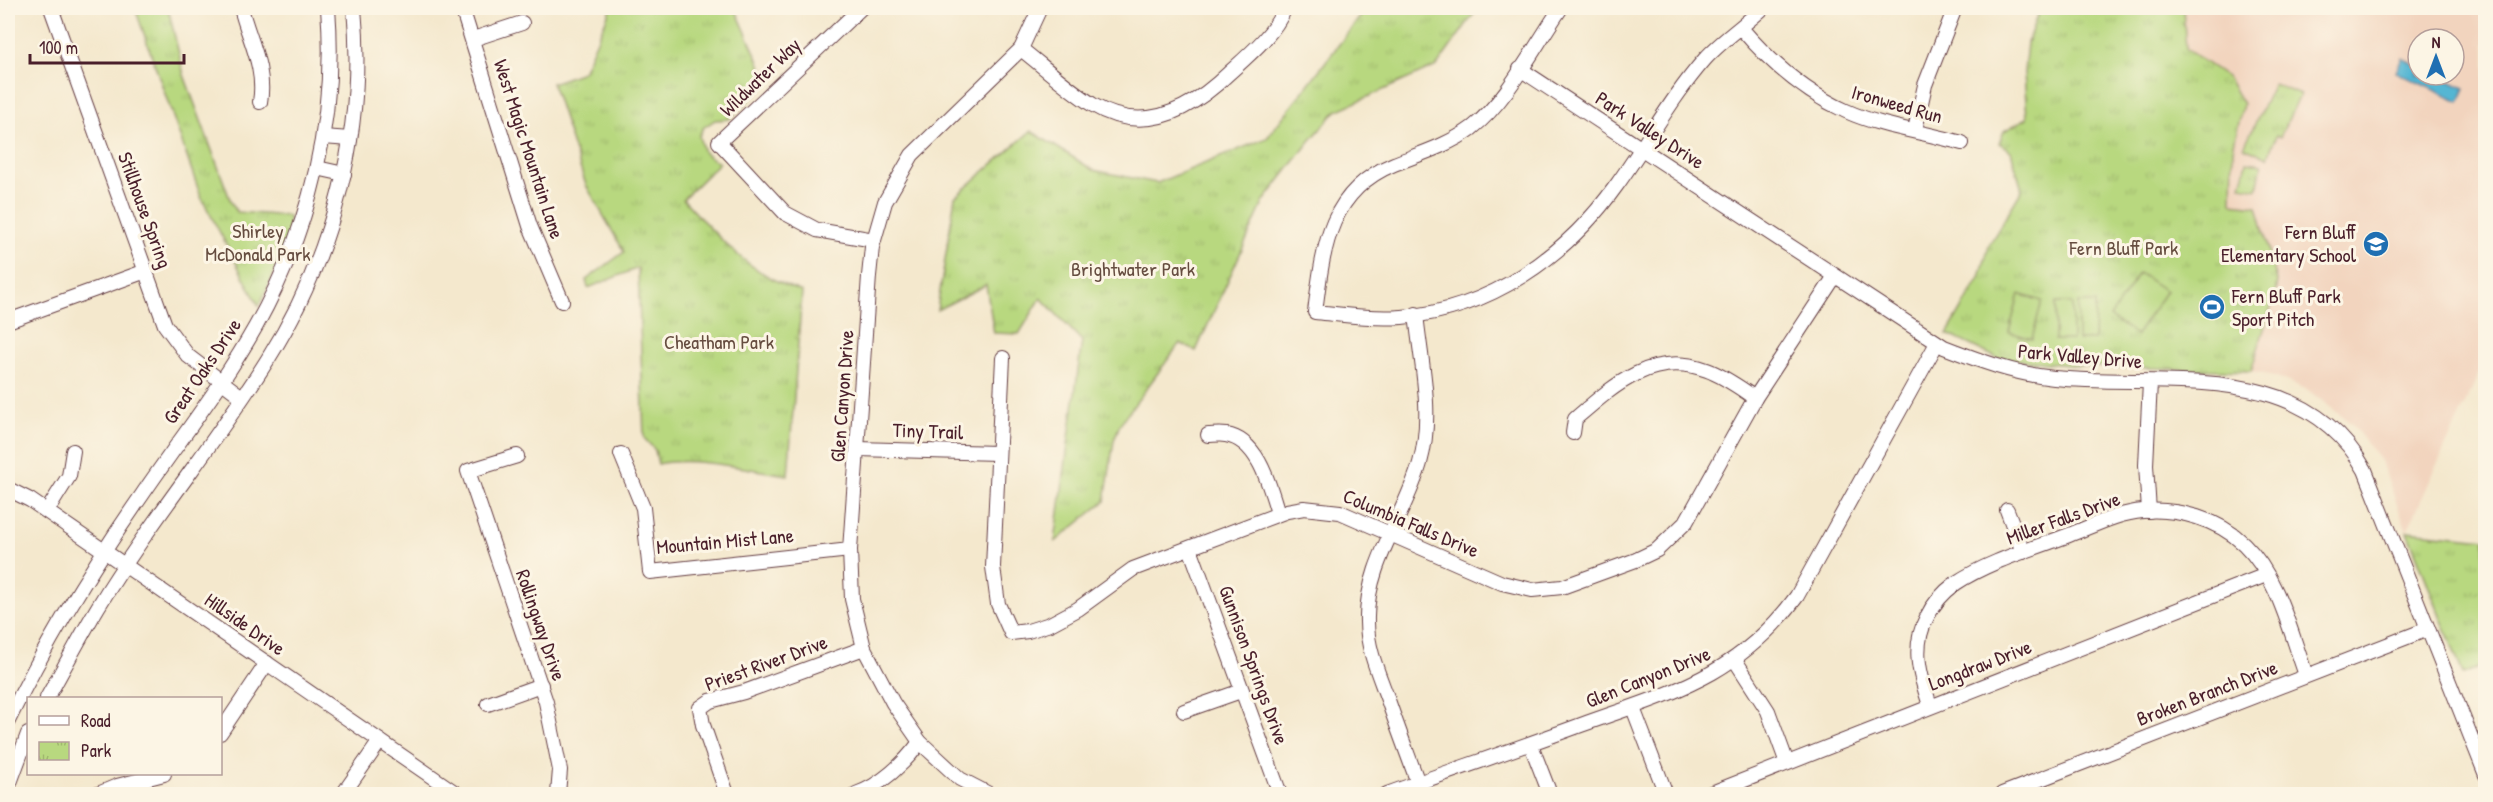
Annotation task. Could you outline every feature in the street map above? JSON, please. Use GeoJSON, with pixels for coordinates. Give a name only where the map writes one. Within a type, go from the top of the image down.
{"type":"FeatureCollection","features":[{"type":"Feature","properties":{"kind":"street","name":"Stillhouse Spring"},"geometry":{"type":"LineString","coordinates":[[51,8],[162,316],[173,339],[188,356],[242,397]]}},
{"type":"Feature","properties":{"kind":"street"},"geometry":{"type":"LineString","coordinates":[[241,8],[260,65],[262,77],[260,102]]}},
{"type":"Feature","properties":{"kind":"street","name":"Great Oaks Drive"},"geometry":{"type":"LineString","coordinates":[[8,721],[41,652],[104,550],[221,381],[276,289],[293,248],[317,168],[323,137],[330,66],[328,8]]}},
{"type":"Feature","properties":{"kind":"street"},"geometry":{"type":"LineString","coordinates":[[48,697],[99,607],[268,360],[297,307],[333,218],[344,174],[350,139],[356,68],[354,8]]}},
{"type":"Feature","properties":{"kind":"street","name":"West Magic Mountain Lane"},"geometry":{"type":"LineString","coordinates":[[462,8],[527,216],[562,302]]}},
{"type":"Feature","properties":{"kind":"street","name":"Wildwater Way"},"geometry":{"type":"LineString","coordinates":[[861,8],[719,142],[785,213],[817,230],[874,240]]}},
{"type":"Feature","properties":{"kind":"street","name":"Glen Canyon Drive"},"geometry":{"type":"LineString","coordinates":[[989,795],[960,779],[920,742],[893,703],[864,648],[852,599],[850,550],[868,276],[874,240],[885,202],[912,155],[1021,49],[1040,8]]}},
{"type":"Feature","properties":{"kind":"street"},"geometry":{"type":"LineString","coordinates":[[1021,49],[1095,106],[1121,116],[1145,118],[1176,113],[1206,96],[1261,43],[1280,19],[1285,8]]}},
{"type":"Feature","properties":{"kind":"street"},"geometry":{"type":"LineString","coordinates":[[1561,8],[1492,108],[1473,127],[1451,141],[1374,175],[1348,198],[1327,236],[1316,312],[1377,317],[1416,314],[1470,302],[1541,265],[1567,243],[1603,205],[1677,93],[1707,56],[1763,8]]}},
{"type":"Feature","properties":{"kind":"street"},"geometry":{"type":"LineString","coordinates":[[1915,130],[1925,85],[1955,8]]}},
{"type":"Feature","properties":{"kind":"street"},"geometry":{"type":"LineString","coordinates":[[473,39],[522,23]]}},
{"type":"Feature","properties":{"kind":"street","name":"Ironweed Run"},"geometry":{"type":"LineString","coordinates":[[1741,28],[1782,71],[1831,104],[1861,117],[1962,142]]}},
{"type":"Feature","properties":{"kind":"street","name":"Park Valley Drive"},"geometry":{"type":"LineString","coordinates":[[1520,69],[1937,343],[1977,360],[2028,374],[2054,378],[2231,385],[2264,391],[2313,413],[2340,435],[2360,462],[2377,496],[2486,775]]}},
{"type":"Feature","properties":{"kind":"street"},"geometry":{"type":"LineString","coordinates":[[323,137],[350,139]]}},
{"type":"Feature","properties":{"kind":"street"},"geometry":{"type":"LineString","coordinates":[[317,168],[344,174]]}},
{"type":"Feature","properties":{"kind":"street"},"geometry":{"type":"LineString","coordinates":[[9,316],[146,271]]}},
{"type":"Feature","properties":{"kind":"street","name":"Columbia Falls Drive"},"geometry":{"type":"LineString","coordinates":[[1003,358],[993,567],[998,604],[1011,633],[1050,624],[1078,609],[1133,568],[1278,513],[1304,508],[1326,509],[1502,583],[1532,590],[1562,587],[1636,560],[1657,550],[1686,522],[1755,398],[1835,276]]}},
{"type":"Feature","properties":{"kind":"street"},"geometry":{"type":"LineString","coordinates":[[1416,314],[1425,385],[1426,438],[1416,478],[1370,589],[1368,639],[1420,789]]}},
{"type":"Feature","properties":{"kind":"street","name":"Glen Canyon Drive"},"geometry":{"type":"LineString","coordinates":[[1387,795],[1420,789],[1695,684],[1735,660],[1775,625],[1797,596],[1937,343]]}},
{"type":"Feature","properties":{"kind":"street"},"geometry":{"type":"LineString","coordinates":[[1573,433],[1575,419],[1615,384],[1649,367],[1680,364],[1707,369],[1755,398]]}},
{"type":"Feature","properties":{"kind":"street"},"geometry":{"type":"LineString","coordinates":[[2149,511],[2146,465],[2150,382]]}},
{"type":"Feature","properties":{"kind":"street"},"geometry":{"type":"LineString","coordinates":[[1208,435],[1231,436],[1249,449],[1268,481],[1278,513]]}},
{"type":"Feature","properties":{"kind":"street","name":"Tiny Trail"},"geometry":{"type":"LineString","coordinates":[[858,449],[997,453]]}},
{"type":"Feature","properties":{"kind":"street"},"geometry":{"type":"LineString","coordinates":[[47,511],[69,476],[73,451]]}},
{"type":"Feature","properties":{"kind":"street","name":"Mountain Mist Lane"},"geometry":{"type":"LineString","coordinates":[[621,453],[643,508],[650,572],[850,550]]}},
{"type":"Feature","properties":{"kind":"street","name":"Rollingway Drive"},"geometry":{"type":"LineString","coordinates":[[517,456],[468,471],[541,685],[560,770],[558,795]]}},
{"type":"Feature","properties":{"kind":"street","name":"Hillside Drive"},"geometry":{"type":"LineString","coordinates":[[8,489],[47,511],[457,795]]}},
{"type":"Feature","properties":{"kind":"street"},"geometry":{"type":"LineString","coordinates":[[2007,510],[2023,552]]}},
{"type":"Feature","properties":{"kind":"street","name":"Miller Falls Drive"},"geometry":{"type":"LineString","coordinates":[[1930,705],[1918,662],[1919,640],[1931,611],[1956,584],[2023,552],[2114,518],[2149,511],[2185,513],[2223,529],[2243,544],[2266,575],[2306,675]]}},
{"type":"Feature","properties":{"kind":"street","name":"Gunnison Springs Drive"},"geometry":{"type":"LineString","coordinates":[[1190,548],[1280,795]]}},
{"type":"Feature","properties":{"kind":"street","name":"Longdraw Drive"},"geometry":{"type":"LineString","coordinates":[[1708,795],[1930,705],[2266,575]]}},
{"type":"Feature","properties":{"kind":"street","name":"Broken Branch Drive"},"geometry":{"type":"LineString","coordinates":[[2002,795],[2428,629]]}},
{"type":"Feature","properties":{"kind":"street","name":"Priest River Drive"},"geometry":{"type":"LineString","coordinates":[[727,795],[703,724],[700,708],[710,701],[744,692],[864,648]]}},
{"type":"Feature","properties":{"kind":"street"},"geometry":{"type":"LineString","coordinates":[[1735,660],[1768,711],[1787,763]]}},
{"type":"Feature","properties":{"kind":"street"},"geometry":{"type":"LineString","coordinates":[[222,730],[267,663]]}},
{"type":"Feature","properties":{"kind":"street"},"geometry":{"type":"LineString","coordinates":[[488,704],[541,685]]}},
{"type":"Feature","properties":{"kind":"street"},"geometry":{"type":"LineString","coordinates":[[1184,711],[1241,691]]}},
{"type":"Feature","properties":{"kind":"street"},"geometry":{"type":"LineString","coordinates":[[1633,708],[1666,795]]}},
{"type":"Feature","properties":{"kind":"street"},"geometry":{"type":"LineString","coordinates":[[8,788],[27,737]]}},
{"type":"Feature","properties":{"kind":"street"},"geometry":{"type":"LineString","coordinates":[[343,795],[380,741]]}},
{"type":"Feature","properties":{"kind":"street"},"geometry":{"type":"LineString","coordinates":[[856,795],[870,789],[896,768],[920,742]]}},
{"type":"Feature","properties":{"kind":"street"},"geometry":{"type":"LineString","coordinates":[[1531,745],[1550,795]]}},
{"type":"Feature","properties":{"kind":"street"},"geometry":{"type":"LineString","coordinates":[[98,795],[117,786],[160,775]]}},
{"type":"Feature","properties":{"kind":"shaded area","name":"Fern Bluff Elementary School"},"geometry":{"type":"Polygon","coordinates":[[[2183,8],[2485,8],[2485,360],[2407,531],[2381,462],[2352,424],[2308,390],[2274,376],[2251,371],[2275,294],[2232,204],[2233,149],[2243,104],[2227,77],[2186,49],[2183,8]]]}},
{"type":"Feature","properties":{"kind":"green space","name":"Shirley McDonald Park"},"geometry":{"type":"Polygon","coordinates":[[[135,8],[168,8],[184,75],[231,202],[237,212],[289,216],[288,243],[259,306],[201,197],[135,8]]]}},
{"type":"Feature","properties":{"kind":"green space","name":"Cheatham Park"},"geometry":{"type":"Polygon","coordinates":[[[611,8],[735,8],[768,82],[729,119],[715,120],[703,128],[699,136],[704,153],[719,163],[683,199],[736,254],[766,276],[802,292],[788,475],[705,463],[658,464],[655,450],[644,438],[638,268],[588,288],[586,280],[624,252],[586,185],[552,83],[583,72],[611,8]]]}},
{"type":"Feature","properties":{"kind":"green space","name":"Brightwater Park"},"geometry":{"type":"Polygon","coordinates":[[[1367,8],[1478,8],[1437,66],[1336,111],[1310,141],[1264,201],[1196,351],[1180,343],[1120,424],[1114,440],[1105,501],[1055,542],[1082,341],[1041,298],[1019,334],[994,333],[986,285],[937,310],[955,197],[1031,131],[1093,170],[1157,183],[1267,138],[1367,8]]]}},
{"type":"Feature","properties":{"kind":"green space","name":"Fern Bluff Park"},"geometry":{"type":"Polygon","coordinates":[[[2040,8],[2183,8],[2186,49],[2227,77],[2243,104],[2233,149],[2232,203],[2257,206],[2277,281],[2251,371],[2078,366],[1997,358],[1947,334],[1980,278],[1989,245],[2022,190],[2011,151],[1999,143],[2004,131],[2027,118],[2024,72],[2027,43],[2040,8]]]}},
{"type":"Feature","properties":{"kind":"green space"},"geometry":{"type":"Polygon","coordinates":[[[2274,84],[2300,95],[2280,137],[2276,135],[2268,157],[2244,147],[2274,84]]]}},
{"type":"Feature","properties":{"kind":"green space"},"geometry":{"type":"Polygon","coordinates":[[[2247,162],[2262,164],[2257,189],[2241,186],[2247,162]]]}},
{"type":"Feature","properties":{"kind":"green space"},"geometry":{"type":"Polygon","coordinates":[[[2139,273],[2166,291],[2136,335],[2110,317],[2139,273]]]}},
{"type":"Feature","properties":{"kind":"green space"},"geometry":{"type":"Polygon","coordinates":[[[2019,294],[2042,301],[2032,339],[2009,332],[2019,294]]]}},
{"type":"Feature","properties":{"kind":"green space"},"geometry":{"type":"Polygon","coordinates":[[[2056,303],[2072,303],[2072,340],[2055,340],[2056,303]]]}},
{"type":"Feature","properties":{"kind":"green space"},"geometry":{"type":"Polygon","coordinates":[[[2078,303],[2095,303],[2094,340],[2078,340],[2078,303]]]}},
{"type":"Feature","properties":{"kind":"green space"},"geometry":{"type":"Polygon","coordinates":[[[2407,531],[2485,539],[2485,665],[2463,674],[2407,531]]]}},
{"type":"Feature","properties":{"kind":"water"},"geometry":{"type":"Polygon","coordinates":[[[2402,58],[2406,60],[2406,77],[2396,72],[2402,58]]]}},
{"type":"Feature","properties":{"kind":"water"},"geometry":{"type":"Polygon","coordinates":[[[2428,87],[2465,88],[2459,102],[2428,87]]]}},
{"type":"Feature","properties":{"kind":"place","name":"Fern Bluff Elementary School"},"geometry":{"type":"Point","coordinates":[2376,244]}},
{"type":"Feature","properties":{"kind":"place","name":"Fern Bluff Park Sport Pitch"},"geometry":{"type":"Point","coordinates":[2212,307]}}]}
